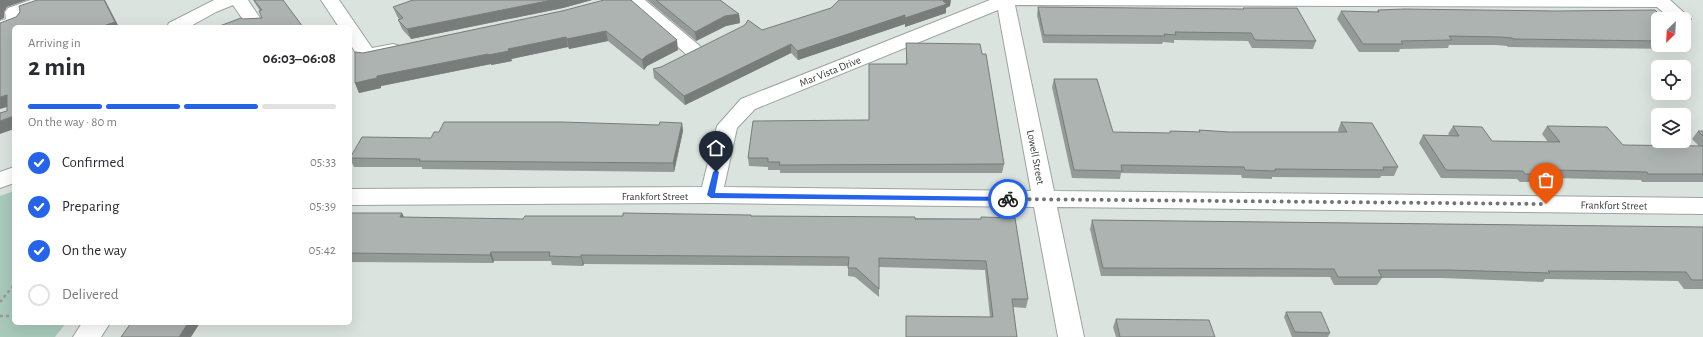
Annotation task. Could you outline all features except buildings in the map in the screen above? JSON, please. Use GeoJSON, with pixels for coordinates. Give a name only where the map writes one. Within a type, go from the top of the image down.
{"type":"FeatureCollection","features":[{"type":"Feature","properties":{"kind":"street"},"geometry":{"type":"LineString","coordinates":[[0,27],[16,22],[14,12],[48,0]]}},
{"type":"Feature","properties":{"kind":"street"},"geometry":{"type":"LineString","coordinates":[[180,25],[210,8],[230,0]]}},
{"type":"Feature","properties":{"kind":"street"},"geometry":{"type":"LineString","coordinates":[[239,0],[256,25]]}},
{"type":"Feature","properties":{"kind":"street"},"geometry":{"type":"LineString","coordinates":[[330,0],[347,25]]}},
{"type":"Feature","properties":{"kind":"street"},"geometry":{"type":"LineString","coordinates":[[634,0],[701,47],[675,61]]}},
{"type":"Feature","properties":{"kind":"street"},"geometry":{"type":"LineString","coordinates":[[994,2],[1661,2],[1674,12]]}},
{"type":"Feature","properties":{"kind":"street","name":"Mar Vista Drive"},"geometry":{"type":"LineString","coordinates":[[711,195],[727,126],[748,104],[994,2]]}},
{"type":"Feature","properties":{"kind":"street","name":"Lowell Street"},"geometry":{"type":"LineString","coordinates":[[994,2],[1044,199],[1071,337]]}},
{"type":"Feature","properties":{"kind":"street"},"geometry":{"type":"LineString","coordinates":[[352,36],[357,52],[367,55],[412,46]]}},
{"type":"Feature","properties":{"kind":"street"},"geometry":{"type":"LineString","coordinates":[[0,180],[12,176]]}},
{"type":"Feature","properties":{"kind":"street","name":"Frankfort Street"},"geometry":{"type":"LineString","coordinates":[[352,197],[711,195],[1703,206]]}},
{"type":"Feature","properties":{"kind":"street"},"geometry":{"type":"LineString","coordinates":[[86,337],[95,325]]}},
{"type":"Feature","properties":{"kind":"path"},"geometry":{"type":"LineString","coordinates":[[0,302],[12,287]]}},
{"type":"Feature","properties":{"kind":"path"},"geometry":{"type":"LineString","coordinates":[[0,316],[12,316]]}},
{"type":"Feature","properties":{"kind":"green space"},"geometry":{"type":"Polygon","coordinates":[[[12,192],[12,325],[64,325],[55,337],[0,337],[0,196],[12,192]]]}},
{"type":"Feature","properties":{"kind":"way so far"},"geometry":{"type":"LineString","coordinates":[[1008,199],[1546,204]]}},
{"type":"Feature","properties":{"kind":"route"},"geometry":{"type":"LineString","coordinates":[[716,172],[711,195],[1008,199]]}}]}
